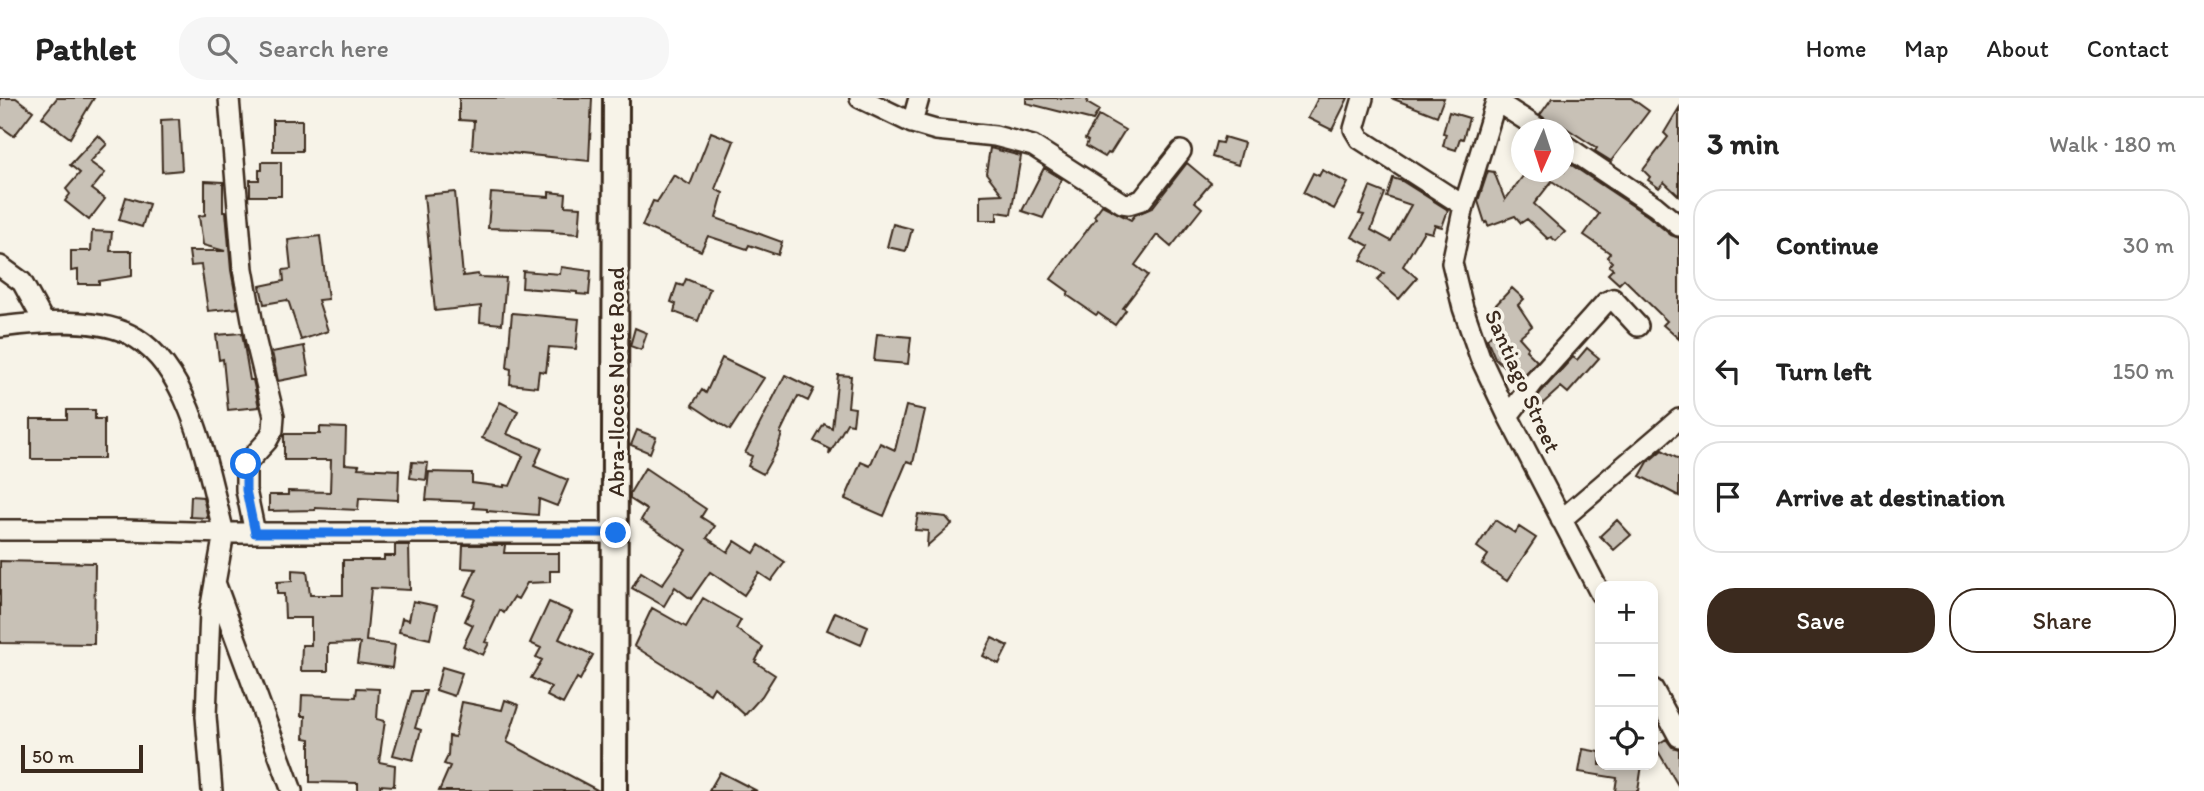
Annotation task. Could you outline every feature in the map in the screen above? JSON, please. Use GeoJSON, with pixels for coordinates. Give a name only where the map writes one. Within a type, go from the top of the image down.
{"type":"FeatureCollection","features":[{"type":"Feature","properties":{"kind":"main road","name":"Abra-Ilocos Norte Road"},"geometry":{"type":"LineString","coordinates":[[614,791],[616,98]]}},
{"type":"Feature","properties":{"kind":"street"},"geometry":{"type":"LineString","coordinates":[[229,98],[243,269],[256,342],[274,416],[273,430],[267,441],[246,464],[246,490],[255,533]]}},
{"type":"Feature","properties":{"kind":"street"},"geometry":{"type":"LineString","coordinates":[[860,98],[912,123],[936,130],[995,136],[1033,146],[1122,203],[1142,200],[1181,151]]}},
{"type":"Feature","properties":{"kind":"street"},"geometry":{"type":"LineString","coordinates":[[912,123],[919,98]]}},
{"type":"Feature","properties":{"kind":"street"},"geometry":{"type":"LineString","coordinates":[[1363,98],[1354,128],[1360,139],[1464,206]]}},
{"type":"Feature","properties":{"kind":"street"},"geometry":{"type":"LineString","coordinates":[[1497,100],[1525,119]]}},
{"type":"Feature","properties":{"kind":"street","name":"Santiago Street"},"geometry":{"type":"LineString","coordinates":[[1497,100],[1464,206],[1452,264],[1463,308],[1480,357],[1595,584]]}},
{"type":"Feature","properties":{"kind":"street"},"geometry":{"type":"LineString","coordinates":[[1574,151],[1655,206],[1679,226]]}},
{"type":"Feature","properties":{"kind":"street"},"geometry":{"type":"LineString","coordinates":[[0,266],[22,282],[44,322]]}},
{"type":"Feature","properties":{"kind":"street"},"geometry":{"type":"LineString","coordinates":[[1508,416],[1533,383],[1606,302],[1613,299],[1639,326]]}},
{"type":"Feature","properties":{"kind":"street"},"geometry":{"type":"LineString","coordinates":[[0,327],[44,322],[100,325],[135,337],[159,356],[173,374],[184,397],[198,437],[224,533],[210,611],[206,716],[212,791]]}},
{"type":"Feature","properties":{"kind":"street"},"geometry":{"type":"LineString","coordinates":[[1561,520],[1679,419]]}},
{"type":"Feature","properties":{"kind":"street"},"geometry":{"type":"LineString","coordinates":[[0,530],[616,533]]}},
{"type":"Feature","properties":{"kind":"street"},"geometry":{"type":"LineString","coordinates":[[214,581],[292,791]]}},
{"type":"Feature","properties":{"kind":"street"},"geometry":{"type":"LineString","coordinates":[[1658,698],[1679,737]]}},
{"type":"Feature","properties":{"kind":"building"},"geometry":{"type":"Polygon","coordinates":[[[0,98],[16,98],[33,111],[14,136],[0,126],[0,98]]]}},
{"type":"Feature","properties":{"kind":"building"},"geometry":{"type":"Polygon","coordinates":[[[57,98],[94,98],[70,138],[42,117],[57,98]]]}},
{"type":"Feature","properties":{"kind":"building"},"geometry":{"type":"Polygon","coordinates":[[[459,98],[592,98],[589,161],[472,149],[474,121],[459,120],[459,98]]]}},
{"type":"Feature","properties":{"kind":"building"},"geometry":{"type":"Polygon","coordinates":[[[1026,98],[1088,98],[1087,103],[1099,110],[1093,120],[1026,103],[1026,98]]]}},
{"type":"Feature","properties":{"kind":"building"},"geometry":{"type":"Polygon","coordinates":[[[1318,98],[1348,98],[1332,130],[1308,118],[1318,98]]]}},
{"type":"Feature","properties":{"kind":"building"},"geometry":{"type":"Polygon","coordinates":[[[1391,98],[1444,98],[1437,116],[1391,98]]]}},
{"type":"Feature","properties":{"kind":"building"},"geometry":{"type":"Polygon","coordinates":[[[1552,98],[1631,98],[1649,111],[1611,161],[1574,133],[1574,119],[1545,119],[1540,115],[1552,98]]]}},
{"type":"Feature","properties":{"kind":"building"},"geometry":{"type":"Polygon","coordinates":[[[1679,108],[1679,196],[1664,182],[1659,188],[1648,180],[1650,177],[1643,170],[1668,137],[1664,133],[1679,108]]]}},
{"type":"Feature","properties":{"kind":"building"},"geometry":{"type":"Polygon","coordinates":[[[1449,112],[1469,118],[1463,139],[1460,138],[1456,150],[1443,146],[1446,134],[1443,133],[1449,112]]]}},
{"type":"Feature","properties":{"kind":"building"},"geometry":{"type":"Polygon","coordinates":[[[1099,115],[1125,130],[1110,154],[1105,157],[1086,146],[1088,141],[1085,139],[1099,115]]]}},
{"type":"Feature","properties":{"kind":"building"},"geometry":{"type":"Polygon","coordinates":[[[179,119],[182,170],[162,172],[161,120],[179,119]]]}},
{"type":"Feature","properties":{"kind":"building"},"geometry":{"type":"Polygon","coordinates":[[[273,120],[302,120],[302,151],[273,151],[273,120]]]}},
{"type":"Feature","properties":{"kind":"building"},"geometry":{"type":"Polygon","coordinates":[[[711,132],[734,141],[715,189],[723,193],[716,218],[782,242],[778,255],[749,245],[747,249],[708,236],[701,251],[642,226],[653,201],[657,202],[674,175],[690,185],[711,132]]]}},
{"type":"Feature","properties":{"kind":"building"},"geometry":{"type":"Polygon","coordinates":[[[98,135],[107,144],[90,162],[105,173],[92,189],[105,199],[89,220],[65,201],[70,194],[66,189],[80,173],[70,165],[98,135]]]}},
{"type":"Feature","properties":{"kind":"building"},"geometry":{"type":"Polygon","coordinates":[[[1224,137],[1244,143],[1238,165],[1212,157],[1216,142],[1222,143],[1224,137]]]}},
{"type":"Feature","properties":{"kind":"building"},"geometry":{"type":"Polygon","coordinates":[[[990,148],[1021,156],[1011,214],[997,212],[997,220],[980,220],[980,195],[1002,194],[986,173],[990,148]]]}},
{"type":"Feature","properties":{"kind":"building"},"geometry":{"type":"Polygon","coordinates":[[[262,162],[281,162],[281,196],[250,196],[250,180],[259,180],[262,162]]]}},
{"type":"Feature","properties":{"kind":"building"},"geometry":{"type":"Polygon","coordinates":[[[1187,163],[1211,183],[1195,202],[1202,208],[1171,247],[1157,235],[1135,265],[1148,275],[1123,308],[1126,310],[1115,325],[1067,295],[1069,292],[1051,279],[1096,218],[1094,216],[1102,205],[1131,220],[1135,215],[1152,208],[1187,163]]]}},
{"type":"Feature","properties":{"kind":"building"},"geometry":{"type":"Polygon","coordinates":[[[1574,167],[1679,238],[1679,339],[1663,325],[1667,321],[1624,279],[1619,284],[1608,274],[1613,269],[1609,266],[1612,262],[1607,257],[1610,253],[1584,235],[1599,214],[1553,182],[1574,182],[1574,167]]]}},
{"type":"Feature","properties":{"kind":"building"},"geometry":{"type":"Polygon","coordinates":[[[1044,168],[1062,179],[1043,218],[1022,211],[1044,168]]]}},
{"type":"Feature","properties":{"kind":"building"},"geometry":{"type":"Polygon","coordinates":[[[1322,170],[1348,183],[1334,209],[1303,193],[1313,173],[1319,176],[1322,170]]]}},
{"type":"Feature","properties":{"kind":"building"},"geometry":{"type":"Polygon","coordinates":[[[1488,171],[1494,172],[1505,200],[1518,182],[1551,182],[1534,204],[1565,232],[1556,241],[1551,237],[1548,239],[1527,219],[1521,223],[1515,216],[1488,226],[1478,201],[1488,171]]]}},
{"type":"Feature","properties":{"kind":"building"},"geometry":{"type":"Polygon","coordinates":[[[1393,178],[1448,210],[1442,227],[1435,225],[1432,233],[1424,231],[1403,266],[1417,278],[1399,299],[1377,280],[1384,273],[1361,260],[1369,246],[1352,237],[1364,215],[1359,214],[1370,187],[1385,193],[1371,230],[1391,241],[1411,205],[1387,197],[1393,178]]]}},
{"type":"Feature","properties":{"kind":"building"},"geometry":{"type":"Polygon","coordinates":[[[205,181],[223,182],[223,212],[226,212],[231,270],[238,308],[208,311],[201,265],[191,266],[189,251],[225,251],[203,245],[199,216],[205,215],[205,181]]]}},
{"type":"Feature","properties":{"kind":"building"},"geometry":{"type":"Polygon","coordinates":[[[455,192],[463,276],[478,274],[479,277],[506,278],[502,324],[480,322],[481,306],[435,311],[424,195],[455,192]]]}},
{"type":"Feature","properties":{"kind":"building"},"geometry":{"type":"Polygon","coordinates":[[[549,192],[566,194],[565,206],[581,207],[579,234],[552,232],[553,230],[488,228],[491,193],[549,197],[549,192]]]}},
{"type":"Feature","properties":{"kind":"building"},"geometry":{"type":"Polygon","coordinates":[[[126,197],[149,204],[142,227],[119,220],[126,197]]]}},
{"type":"Feature","properties":{"kind":"building"},"geometry":{"type":"Polygon","coordinates":[[[893,224],[912,229],[906,251],[887,247],[893,224]]]}},
{"type":"Feature","properties":{"kind":"building"},"geometry":{"type":"Polygon","coordinates":[[[92,231],[112,232],[110,251],[132,251],[132,276],[99,281],[99,284],[78,284],[78,270],[71,271],[71,251],[91,251],[92,231]]]}},
{"type":"Feature","properties":{"kind":"building"},"geometry":{"type":"Polygon","coordinates":[[[320,236],[328,299],[318,300],[328,331],[301,340],[287,300],[264,304],[260,286],[284,281],[283,270],[291,269],[288,240],[320,236]]]}},
{"type":"Feature","properties":{"kind":"building"},"geometry":{"type":"Polygon","coordinates":[[[561,267],[591,271],[589,295],[522,288],[523,271],[560,274],[561,267]]]}},
{"type":"Feature","properties":{"kind":"building"},"geometry":{"type":"Polygon","coordinates":[[[686,279],[710,289],[698,321],[674,312],[676,304],[671,302],[677,284],[683,286],[686,279]]]}},
{"type":"Feature","properties":{"kind":"building"},"geometry":{"type":"Polygon","coordinates":[[[1512,288],[1524,299],[1518,305],[1532,326],[1519,337],[1528,347],[1526,350],[1537,361],[1519,381],[1495,358],[1487,339],[1499,327],[1488,316],[1491,313],[1489,312],[1512,288]]]}},
{"type":"Feature","properties":{"kind":"building"},"geometry":{"type":"Polygon","coordinates":[[[512,313],[579,319],[576,349],[549,347],[546,372],[539,371],[537,387],[510,384],[511,369],[507,368],[512,313]]]}},
{"type":"Feature","properties":{"kind":"building"},"geometry":{"type":"Polygon","coordinates":[[[635,328],[647,333],[641,350],[630,346],[635,328]]]}},
{"type":"Feature","properties":{"kind":"building"},"geometry":{"type":"Polygon","coordinates":[[[242,333],[250,380],[253,380],[259,407],[228,410],[223,359],[219,360],[216,335],[242,333]]]}},
{"type":"Feature","properties":{"kind":"building"},"geometry":{"type":"Polygon","coordinates":[[[877,334],[911,337],[908,364],[874,361],[877,334]]]}},
{"type":"Feature","properties":{"kind":"building"},"geometry":{"type":"Polygon","coordinates":[[[304,346],[309,375],[278,381],[272,352],[304,346]]]}},
{"type":"Feature","properties":{"kind":"building"},"geometry":{"type":"Polygon","coordinates":[[[1587,348],[1599,358],[1568,393],[1561,387],[1540,406],[1535,400],[1542,391],[1573,357],[1577,360],[1587,348]]]}},
{"type":"Feature","properties":{"kind":"building"},"geometry":{"type":"Polygon","coordinates":[[[722,358],[764,378],[730,430],[692,405],[702,390],[706,393],[722,358]]]}},
{"type":"Feature","properties":{"kind":"building"},"geometry":{"type":"Polygon","coordinates":[[[785,375],[814,389],[808,401],[798,396],[780,433],[782,434],[777,449],[763,474],[748,466],[752,456],[745,453],[785,375]]]}},
{"type":"Feature","properties":{"kind":"building"},"geometry":{"type":"Polygon","coordinates":[[[838,375],[851,376],[848,407],[855,408],[853,424],[847,423],[829,455],[830,449],[814,441],[824,424],[832,428],[838,375]]]}},
{"type":"Feature","properties":{"kind":"building"},"geometry":{"type":"Polygon","coordinates":[[[500,402],[518,411],[507,434],[542,448],[534,466],[568,480],[557,506],[539,499],[538,515],[487,511],[473,508],[474,502],[426,500],[429,472],[472,473],[472,483],[510,486],[523,456],[482,438],[500,402]]]}},
{"type":"Feature","properties":{"kind":"building"},"geometry":{"type":"Polygon","coordinates":[[[906,406],[925,410],[913,463],[907,461],[884,516],[845,499],[861,462],[870,466],[880,443],[895,450],[906,406]]]}},
{"type":"Feature","properties":{"kind":"building"},"geometry":{"type":"Polygon","coordinates":[[[67,410],[95,410],[95,419],[104,419],[104,459],[31,459],[31,419],[67,419],[67,410]]]}},
{"type":"Feature","properties":{"kind":"building"},"geometry":{"type":"Polygon","coordinates":[[[320,427],[346,428],[345,464],[359,465],[358,468],[399,470],[398,500],[359,498],[358,510],[315,508],[269,511],[269,495],[288,495],[288,491],[330,492],[331,460],[284,460],[284,434],[320,434],[320,427]]]}},
{"type":"Feature","properties":{"kind":"building"},"geometry":{"type":"Polygon","coordinates":[[[637,430],[656,437],[650,453],[631,445],[637,430]]]}},
{"type":"Feature","properties":{"kind":"building"},"geometry":{"type":"Polygon","coordinates":[[[1662,450],[1679,459],[1679,496],[1640,476],[1648,462],[1662,450]]]}},
{"type":"Feature","properties":{"kind":"building"},"geometry":{"type":"Polygon","coordinates":[[[412,462],[428,463],[426,480],[410,478],[412,462]]]}},
{"type":"Feature","properties":{"kind":"building"},"geometry":{"type":"Polygon","coordinates":[[[645,468],[706,509],[701,517],[715,526],[707,538],[728,552],[735,541],[754,553],[759,545],[785,562],[771,581],[759,573],[744,595],[710,572],[691,599],[675,587],[664,606],[632,588],[641,572],[662,585],[686,550],[641,520],[647,510],[630,499],[630,493],[645,468]]]}},
{"type":"Feature","properties":{"kind":"building"},"geometry":{"type":"Polygon","coordinates":[[[191,496],[203,497],[208,518],[190,517],[191,496]]]}},
{"type":"Feature","properties":{"kind":"building"},"geometry":{"type":"Polygon","coordinates":[[[918,514],[946,517],[952,524],[927,546],[928,531],[915,530],[918,514]]]}},
{"type":"Feature","properties":{"kind":"building"},"geometry":{"type":"Polygon","coordinates":[[[1495,520],[1515,533],[1519,527],[1536,538],[1507,581],[1482,564],[1488,555],[1477,547],[1495,520]]]}},
{"type":"Feature","properties":{"kind":"building"},"geometry":{"type":"Polygon","coordinates":[[[1617,520],[1631,535],[1614,550],[1600,536],[1617,520]]]}},
{"type":"Feature","properties":{"kind":"building"},"geometry":{"type":"Polygon","coordinates":[[[395,545],[409,545],[410,590],[371,588],[366,641],[395,645],[392,668],[357,663],[360,643],[328,644],[328,671],[301,671],[302,645],[311,645],[311,618],[285,618],[284,594],[277,594],[277,582],[292,581],[292,570],[307,571],[310,595],[343,595],[343,560],[384,560],[384,556],[395,556],[395,545]]]}},
{"type":"Feature","properties":{"kind":"building"},"geometry":{"type":"Polygon","coordinates":[[[463,545],[505,545],[504,553],[559,553],[559,571],[550,571],[550,582],[527,583],[518,599],[514,597],[504,613],[500,610],[485,642],[489,643],[483,655],[463,646],[473,625],[465,621],[475,599],[464,595],[476,569],[462,568],[463,545]]]}},
{"type":"Feature","properties":{"kind":"building"},"geometry":{"type":"Polygon","coordinates":[[[0,561],[95,563],[94,644],[0,643],[0,561]]]}},
{"type":"Feature","properties":{"kind":"building"},"geometry":{"type":"Polygon","coordinates":[[[703,598],[741,620],[736,629],[763,647],[755,662],[775,675],[762,696],[745,715],[714,687],[710,694],[634,646],[652,608],[686,627],[703,598]]]}},
{"type":"Feature","properties":{"kind":"building"},"geometry":{"type":"Polygon","coordinates":[[[413,601],[437,606],[430,639],[399,632],[402,618],[409,620],[413,601]]]}},
{"type":"Feature","properties":{"kind":"building"},"geometry":{"type":"Polygon","coordinates":[[[549,602],[572,612],[559,639],[593,655],[563,704],[547,696],[551,687],[531,678],[542,660],[536,657],[541,648],[530,643],[549,602]]]}},
{"type":"Feature","properties":{"kind":"building"},"geometry":{"type":"Polygon","coordinates":[[[835,612],[868,626],[861,645],[827,630],[835,612]]]}},
{"type":"Feature","properties":{"kind":"building"},"geometry":{"type":"Polygon","coordinates":[[[992,638],[1008,646],[999,664],[983,656],[992,638]]]}},
{"type":"Feature","properties":{"kind":"building"},"geometry":{"type":"Polygon","coordinates":[[[442,667],[462,673],[454,696],[436,690],[442,667]]]}},
{"type":"Feature","properties":{"kind":"building"},"geometry":{"type":"Polygon","coordinates":[[[357,688],[379,689],[377,719],[385,721],[379,762],[395,765],[394,786],[380,785],[380,791],[358,791],[358,783],[310,782],[310,739],[304,738],[302,695],[356,697],[357,688]]]}},
{"type":"Feature","properties":{"kind":"building"},"geometry":{"type":"Polygon","coordinates":[[[412,691],[426,691],[415,728],[421,730],[413,760],[393,755],[412,691]]]}},
{"type":"Feature","properties":{"kind":"building"},"geometry":{"type":"Polygon","coordinates":[[[505,700],[519,705],[507,742],[599,791],[439,791],[450,766],[444,764],[448,756],[449,736],[455,737],[462,702],[502,710],[505,700]]]}},
{"type":"Feature","properties":{"kind":"building"},"geometry":{"type":"Polygon","coordinates":[[[1666,739],[1672,747],[1679,749],[1679,787],[1658,751],[1658,744],[1666,739]]]}},
{"type":"Feature","properties":{"kind":"building"},"geometry":{"type":"Polygon","coordinates":[[[1583,749],[1595,751],[1595,770],[1641,770],[1638,791],[1615,791],[1617,778],[1579,772],[1583,749]]]}},
{"type":"Feature","properties":{"kind":"building"},"geometry":{"type":"Polygon","coordinates":[[[720,772],[757,791],[709,791],[720,772]]]}},
{"type":"Feature","properties":{"kind":"route"},"geometry":{"type":"LineString","coordinates":[[246,464],[244,477],[255,533],[616,533]]}}]}
